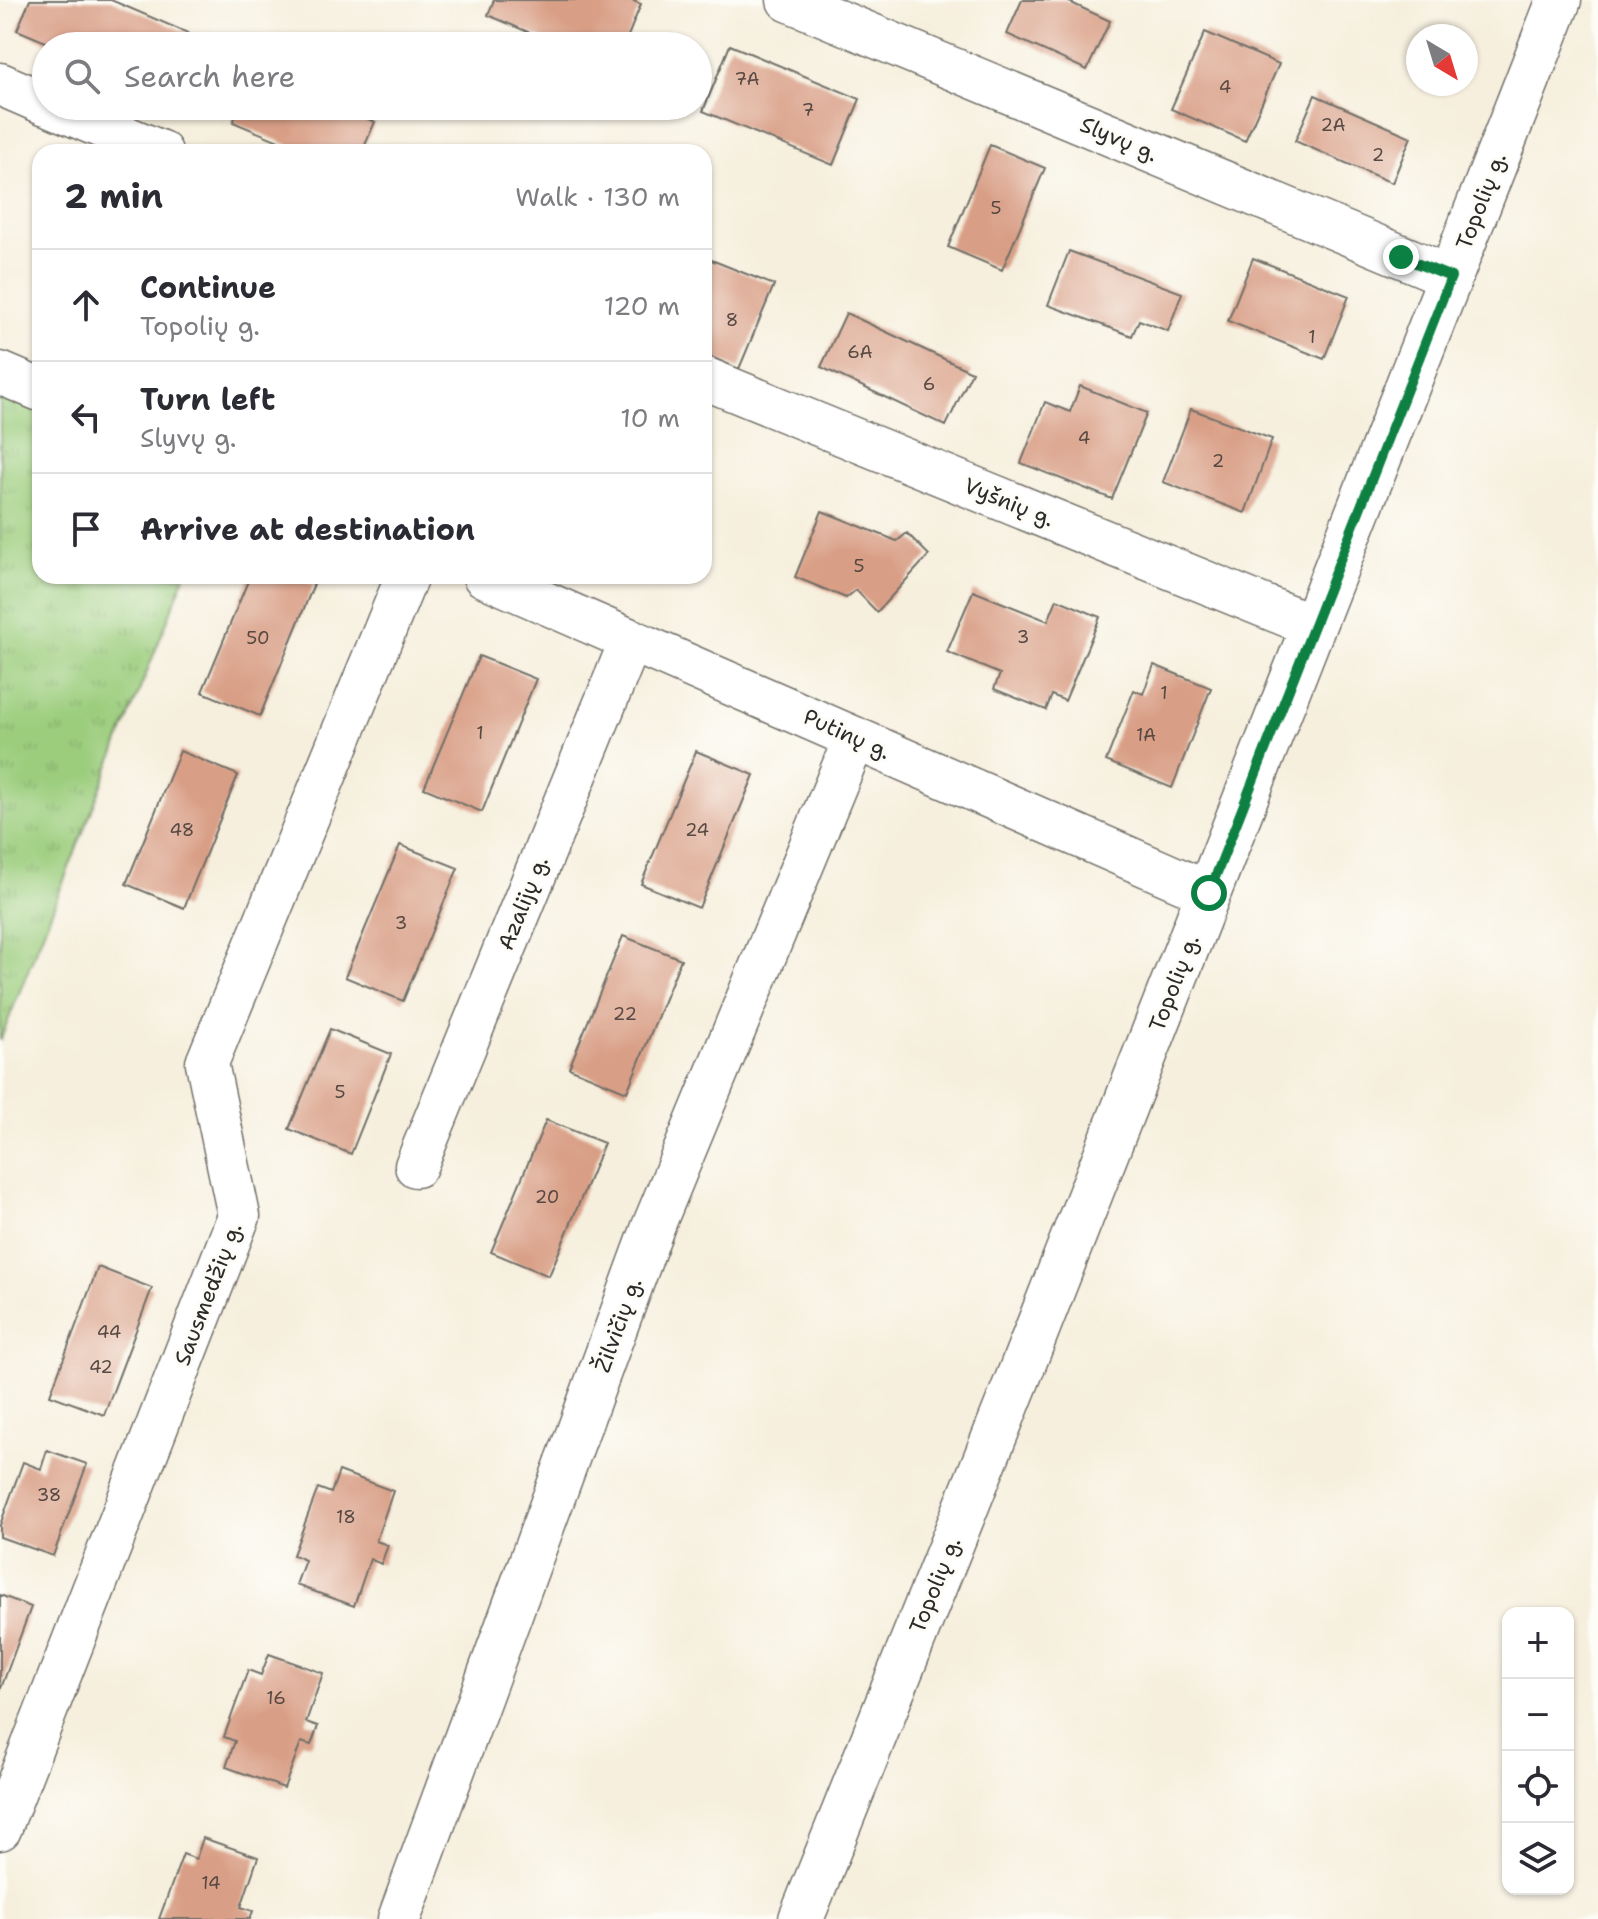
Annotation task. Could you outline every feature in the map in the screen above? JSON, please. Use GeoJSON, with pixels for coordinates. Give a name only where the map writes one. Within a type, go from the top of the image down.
{"type":"FeatureCollection","features":[{"type":"Feature","properties":{"kind":"street","name":"Slyvų g."},"geometry":{"type":"LineString","coordinates":[[788,0],[1451,277]]}},
{"type":"Feature","properties":{"kind":"street","name":"Topolių g."},"geometry":{"type":"LineString","coordinates":[[801,1919],[1209,893],[1559,0]]}},
{"type":"Feature","properties":{"kind":"street"},"geometry":{"type":"LineString","coordinates":[[0,84],[32,98]]}},
{"type":"Feature","properties":{"kind":"street"},"geometry":{"type":"LineString","coordinates":[[85,120],[142,144]]}},
{"type":"Feature","properties":{"kind":"street"},"geometry":{"type":"LineString","coordinates":[[0,373],[32,387]]}},
{"type":"Feature","properties":{"kind":"street","name":"Vyšnių g."},"geometry":{"type":"LineString","coordinates":[[712,381],[1313,626]]}},
{"type":"Feature","properties":{"kind":"street","name":"Sausmedžių g."},"geometry":{"type":"LineString","coordinates":[[0,1829],[239,1216],[207,1063],[404,584]]}},
{"type":"Feature","properties":{"kind":"street","name":"Putinų g."},"geometry":{"type":"LineString","coordinates":[[502,584],[1209,893]]}},
{"type":"Feature","properties":{"kind":"street","name":"Azalijų g."},"geometry":{"type":"LineString","coordinates":[[416,1166],[631,640]]}},
{"type":"Feature","properties":{"kind":"street","name":"Žilvičių g."},"geometry":{"type":"LineString","coordinates":[[399,1919],[653,1227],[855,738]]}},
{"type":"Feature","properties":{"kind":"green space"},"geometry":{"type":"Polygon","coordinates":[[[0,394],[32,407],[32,584],[182,584],[0,1041],[0,394]]]}},
{"type":"Feature","properties":{"kind":"building"},"geometry":{"type":"Polygon","coordinates":[[[30,0],[111,0],[186,32],[32,32],[32,36],[17,30],[30,0]]]}},
{"type":"Feature","properties":{"kind":"building"},"geometry":{"type":"Polygon","coordinates":[[[494,0],[631,0],[641,4],[630,32],[528,32],[488,15],[494,0]]]}},
{"type":"Feature","properties":{"kind":"building"},"geometry":{"type":"Polygon","coordinates":[[[1022,0],[1065,0],[1110,21],[1087,70],[1007,34],[1022,0]]]}},
{"type":"Feature","properties":{"kind":"building"},"geometry":{"type":"Polygon","coordinates":[[[1205,32],[1279,64],[1245,141],[1171,109],[1205,32]]]}},
{"type":"Feature","properties":{"kind":"building"},"geometry":{"type":"Polygon","coordinates":[[[730,45],[860,99],[833,165],[712,115],[712,89],[730,45]]]}},
{"type":"Feature","properties":{"kind":"building"},"geometry":{"type":"Polygon","coordinates":[[[1315,95],[1411,137],[1392,183],[1295,141],[1315,95]]]}},
{"type":"Feature","properties":{"kind":"building"},"geometry":{"type":"Polygon","coordinates":[[[233,122],[375,122],[365,144],[286,144],[233,122]]]}},
{"type":"Feature","properties":{"kind":"building"},"geometry":{"type":"Polygon","coordinates":[[[990,145],[1045,168],[1002,270],[948,247],[990,145]]]}},
{"type":"Feature","properties":{"kind":"building"},"geometry":{"type":"Polygon","coordinates":[[[1069,251],[1182,293],[1168,331],[1139,320],[1132,336],[1048,305],[1069,251]]]}},
{"type":"Feature","properties":{"kind":"building"},"geometry":{"type":"Polygon","coordinates":[[[1253,258],[1349,296],[1324,359],[1228,321],[1253,258]]]}},
{"type":"Feature","properties":{"kind":"building"},"geometry":{"type":"Polygon","coordinates":[[[712,260],[774,285],[739,369],[712,357],[712,260]]]}},
{"type":"Feature","properties":{"kind":"building"},"geometry":{"type":"Polygon","coordinates":[[[846,313],[972,372],[946,426],[821,367],[846,313]]]}},
{"type":"Feature","properties":{"kind":"building"},"geometry":{"type":"Polygon","coordinates":[[[1080,386],[1147,413],[1112,499],[1021,463],[1045,402],[1070,412],[1080,386]]]}},
{"type":"Feature","properties":{"kind":"building"},"geometry":{"type":"Polygon","coordinates":[[[1191,409],[1272,439],[1245,513],[1163,482],[1191,409]]]}},
{"type":"Feature","properties":{"kind":"building"},"geometry":{"type":"Polygon","coordinates":[[[822,511],[897,541],[907,533],[929,555],[877,612],[856,590],[846,598],[795,577],[822,511]]]}},
{"type":"Feature","properties":{"kind":"building"},"geometry":{"type":"Polygon","coordinates":[[[247,584],[314,584],[260,716],[202,692],[247,584]]]}},
{"type":"Feature","properties":{"kind":"building"},"geometry":{"type":"Polygon","coordinates":[[[973,591],[1048,621],[1057,599],[1100,617],[1065,701],[1052,695],[1046,710],[994,689],[1000,674],[947,652],[973,591]]]}},
{"type":"Feature","properties":{"kind":"building"},"geometry":{"type":"Polygon","coordinates":[[[479,656],[536,679],[482,812],[424,788],[479,656]]]}},
{"type":"Feature","properties":{"kind":"building"},"geometry":{"type":"Polygon","coordinates":[[[1154,665],[1211,688],[1172,788],[1106,761],[1134,690],[1143,694],[1154,665]]]}},
{"type":"Feature","properties":{"kind":"building"},"geometry":{"type":"Polygon","coordinates":[[[180,751],[238,775],[184,908],[126,884],[180,751]]]}},
{"type":"Feature","properties":{"kind":"building"},"geometry":{"type":"Polygon","coordinates":[[[696,751],[754,775],[699,908],[641,884],[696,751]]]}},
{"type":"Feature","properties":{"kind":"building"},"geometry":{"type":"Polygon","coordinates":[[[400,845],[458,868],[403,1001],[345,977],[400,845]]]}},
{"type":"Feature","properties":{"kind":"building"},"geometry":{"type":"Polygon","coordinates":[[[623,936],[681,959],[627,1092],[569,1068],[623,936]]]}},
{"type":"Feature","properties":{"kind":"building"},"geometry":{"type":"Polygon","coordinates":[[[330,1029],[391,1054],[351,1154],[289,1129],[330,1029]]]}},
{"type":"Feature","properties":{"kind":"building"},"geometry":{"type":"Polygon","coordinates":[[[546,1120],[604,1143],[549,1276],[491,1252],[546,1120]]]}},
{"type":"Feature","properties":{"kind":"building"},"geometry":{"type":"Polygon","coordinates":[[[98,1267],[152,1288],[104,1415],[50,1395],[98,1267]]]}},
{"type":"Feature","properties":{"kind":"building"},"geometry":{"type":"Polygon","coordinates":[[[47,1450],[87,1464],[53,1556],[0,1537],[0,1525],[23,1462],[41,1469],[47,1450]]]}},
{"type":"Feature","properties":{"kind":"building"},"geometry":{"type":"Polygon","coordinates":[[[339,1471],[393,1491],[376,1541],[388,1545],[381,1564],[370,1559],[354,1606],[296,1585],[305,1560],[293,1555],[318,1488],[331,1493],[339,1471]]]}},
{"type":"Feature","properties":{"kind":"building"},"geometry":{"type":"Polygon","coordinates":[[[0,1595],[31,1607],[0,1691],[0,1595]]]}},
{"type":"Feature","properties":{"kind":"building"},"geometry":{"type":"Polygon","coordinates":[[[269,1654],[323,1673],[306,1722],[318,1726],[311,1745],[301,1742],[284,1788],[226,1767],[235,1741],[224,1737],[248,1670],[261,1675],[269,1654]]]}},
{"type":"Feature","properties":{"kind":"building"},"geometry":{"type":"Polygon","coordinates":[[[203,1838],[258,1857],[241,1907],[253,1911],[250,1919],[159,1919],[183,1854],[196,1859],[203,1838]]]}},
{"type":"Feature","properties":{"kind":"route"},"geometry":{"type":"LineString","coordinates":[[1209,893],[1451,277],[1401,257]]}}]}
